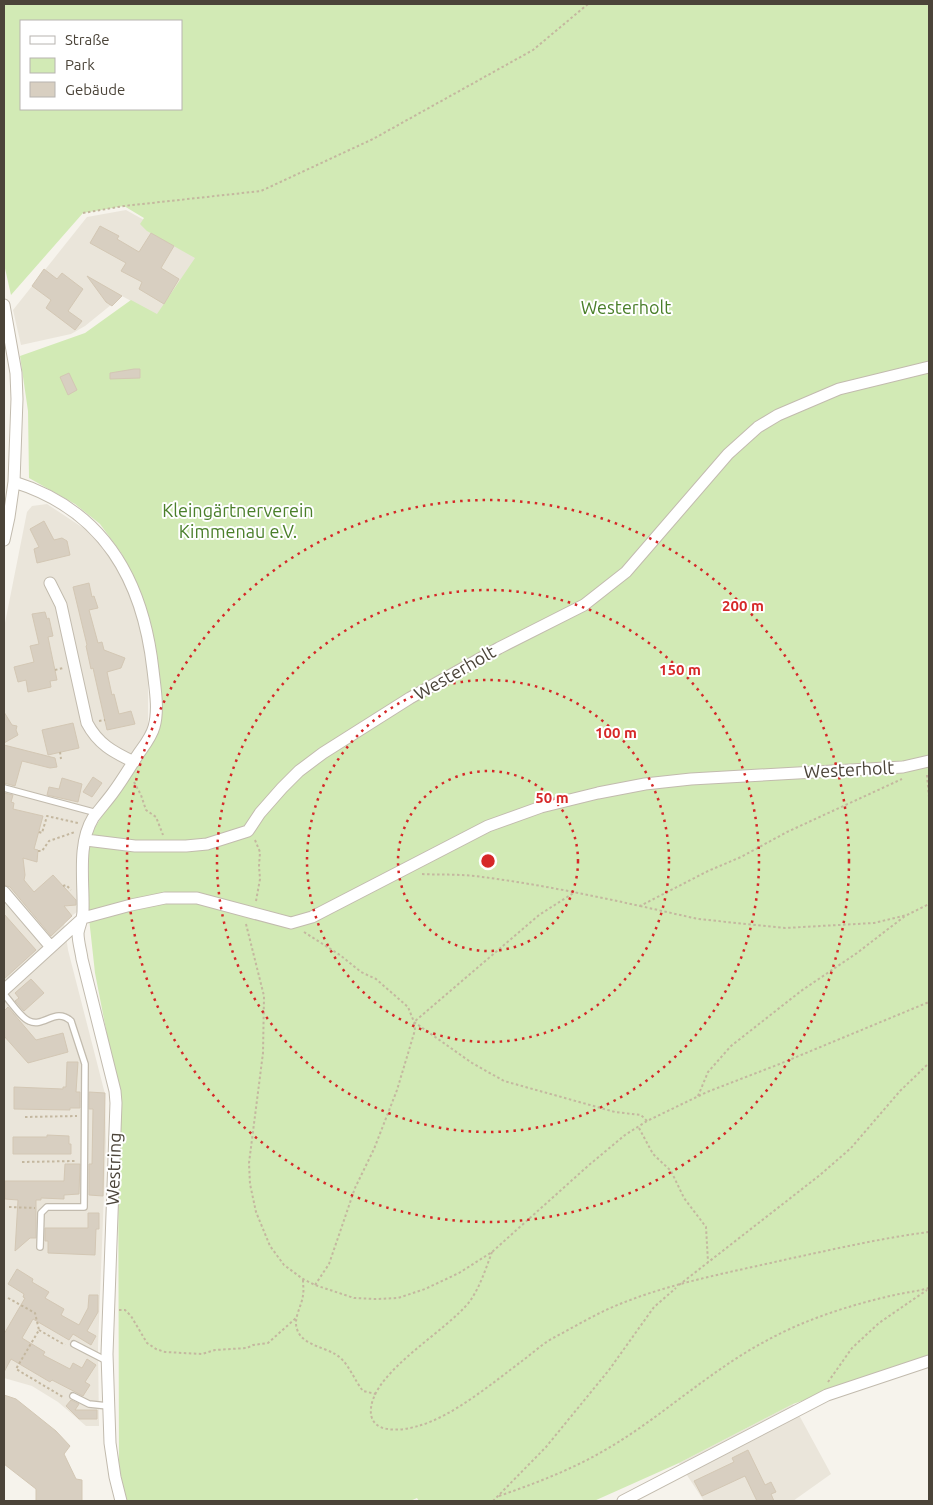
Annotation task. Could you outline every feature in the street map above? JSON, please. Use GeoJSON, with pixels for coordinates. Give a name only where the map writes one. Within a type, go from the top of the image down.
{"type":"FeatureCollection","features":[{"type":"Feature","properties":{"kind":"street"},"geometry":{"type":"LineString","coordinates":[[4,306],[16,374],[14,482],[4,540]]}},
{"type":"Feature","properties":{"kind":"street","name":"Westerholt"},"geometry":{"type":"LineString","coordinates":[[248,831],[260,813],[288,782],[323,753],[410,698],[499,648],[584,605],[614,583],[631,567],[728,454],[758,427],[778,415],[839,389],[929,367]]}},
{"type":"Feature","properties":{"kind":"street","name":"Westring"},"geometry":{"type":"LineString","coordinates":[[14,482],[62,503],[89,524],[107,542],[124,571],[141,612],[152,663],[156,719],[150,737],[81,837],[83,918],[78,932],[78,940],[115,1091],[116,1103],[107,1361],[112,1460],[121,1501]]}},
{"type":"Feature","properties":{"kind":"street"},"geometry":{"type":"LineString","coordinates":[[50,583],[61,605],[87,724],[103,745],[130,767]]}},
{"type":"Feature","properties":{"kind":"street","name":"Westerholt"},"geometry":{"type":"LineString","coordinates":[[291,923],[312,917],[488,826],[541,807],[645,784],[691,779],[903,767],[927,762]]}},
{"type":"Feature","properties":{"kind":"street"},"geometry":{"type":"LineString","coordinates":[[81,837],[135,846],[168,847],[207,844],[248,831]]}},
{"type":"Feature","properties":{"kind":"street"},"geometry":{"type":"LineString","coordinates":[[4,892],[51,947]]}},
{"type":"Feature","properties":{"kind":"street"},"geometry":{"type":"LineString","coordinates":[[4,990],[83,918],[166,898],[208,900],[291,923]]}},
{"type":"Feature","properties":{"kind":"street"},"geometry":{"type":"LineString","coordinates":[[623,1501],[827,1395],[929,1361]]}},
{"type":"Feature","properties":{"kind":"lane"},"geometry":{"type":"LineString","coordinates":[[4,788],[97,813]]}},
{"type":"Feature","properties":{"kind":"lane"},"geometry":{"type":"LineString","coordinates":[[4,994],[27,1021],[35,1023],[59,1016],[66,1016],[71,1021],[85,1064],[84,1207],[47,1207],[41,1213],[40,1247]]}},
{"type":"Feature","properties":{"kind":"lane"},"geometry":{"type":"LineString","coordinates":[[74,1344],[107,1361]]}},
{"type":"Feature","properties":{"kind":"lane"},"geometry":{"type":"LineString","coordinates":[[73,1396],[89,1404],[108,1406]]}},
{"type":"Feature","properties":{"kind":"path"},"geometry":{"type":"LineString","coordinates":[[83,213],[124,206],[261,190],[372,139],[533,50],[588,4]]}},
{"type":"Feature","properties":{"kind":"path"},"geometry":{"type":"LineString","coordinates":[[60,752],[61,759]]}},
{"type":"Feature","properties":{"kind":"path"},"geometry":{"type":"LineString","coordinates":[[927,762],[929,796]]}},
{"type":"Feature","properties":{"kind":"path"},"geometry":{"type":"LineString","coordinates":[[130,767],[146,810],[156,817],[168,847]]}},
{"type":"Feature","properties":{"kind":"path"},"geometry":{"type":"LineString","coordinates":[[640,906],[708,871],[741,857],[787,832],[903,779]]}},
{"type":"Feature","properties":{"kind":"path"},"geometry":{"type":"LineString","coordinates":[[39,832],[42,833],[47,816],[85,825]]}},
{"type":"Feature","properties":{"kind":"path"},"geometry":{"type":"LineString","coordinates":[[248,831],[260,852],[258,895],[246,912],[248,932],[264,996],[264,1054],[248,1163],[256,1212],[270,1246],[284,1265],[315,1285],[354,1298],[398,1298],[425,1289],[451,1277],[492,1252],[589,1165],[625,1135],[647,1121],[698,1096],[929,1002]]}},
{"type":"Feature","properties":{"kind":"path"},"geometry":{"type":"LineString","coordinates":[[38,851],[42,851],[49,841],[75,832],[81,837]]}},
{"type":"Feature","properties":{"kind":"path"},"geometry":{"type":"LineString","coordinates":[[419,874],[473,876],[575,892],[698,918],[785,928],[874,923],[907,915]]}},
{"type":"Feature","properties":{"kind":"path"},"geometry":{"type":"LineString","coordinates":[[414,1022],[539,915],[575,892]]}},
{"type":"Feature","properties":{"kind":"path"},"geometry":{"type":"LineString","coordinates":[[698,1096],[708,1072],[731,1046],[801,991],[857,953],[907,915],[929,904]]}},
{"type":"Feature","properties":{"kind":"path"},"geometry":{"type":"LineString","coordinates":[[291,923],[340,955],[361,972],[376,979],[408,1007],[415,1030],[398,1090],[374,1149],[355,1188],[329,1264],[315,1285]]}},
{"type":"Feature","properties":{"kind":"path"},"geometry":{"type":"LineString","coordinates":[[414,1022],[472,1063],[504,1081],[615,1112],[641,1115],[647,1121]]}},
{"type":"Feature","properties":{"kind":"path"},"geometry":{"type":"LineString","coordinates":[[493,1501],[546,1448],[598,1385],[654,1307],[708,1262],[820,1175],[851,1148],[900,1091],[929,1063]]}},
{"type":"Feature","properties":{"kind":"path"},"geometry":{"type":"LineString","coordinates":[[25,1117],[84,1116]]}},
{"type":"Feature","properties":{"kind":"path"},"geometry":{"type":"LineString","coordinates":[[638,1128],[653,1154],[671,1171],[684,1198],[706,1227],[708,1262]]}},
{"type":"Feature","properties":{"kind":"path"},"geometry":{"type":"LineString","coordinates":[[22,1162],[84,1161]]}},
{"type":"Feature","properties":{"kind":"path"},"geometry":{"type":"LineString","coordinates":[[10,1207],[47,1207]]}},
{"type":"Feature","properties":{"kind":"path"},"geometry":{"type":"LineString","coordinates":[[492,1252],[479,1284],[470,1300],[383,1382],[371,1408],[372,1418],[380,1427],[391,1430],[404,1430],[422,1425],[461,1405],[550,1339],[607,1310],[714,1276],[816,1253],[904,1235],[929,1232]]}},
{"type":"Feature","properties":{"kind":"path"},"geometry":{"type":"LineString","coordinates":[[303,1279],[303,1295],[296,1318],[297,1330],[304,1339],[336,1354],[342,1359],[363,1391],[376,1394]]}},
{"type":"Feature","properties":{"kind":"path"},"geometry":{"type":"LineString","coordinates":[[498,1496],[549,1478],[587,1461],[620,1441],[695,1386],[763,1342],[818,1318],[898,1294],[929,1289]]}},
{"type":"Feature","properties":{"kind":"path"},"geometry":{"type":"LineString","coordinates":[[827,1395],[828,1380],[852,1348],[879,1323],[929,1289]]}},
{"type":"Feature","properties":{"kind":"path"},"geometry":{"type":"LineString","coordinates":[[8,1298],[35,1313],[39,1330],[16,1369],[61,1397],[73,1396]]}},
{"type":"Feature","properties":{"kind":"path"},"geometry":{"type":"LineString","coordinates":[[108,1310],[124,1310],[131,1316],[147,1343],[156,1349],[165,1352],[202,1354],[215,1350],[247,1348],[253,1345],[268,1344],[296,1318]]}},
{"type":"Feature","properties":{"kind":"path"},"geometry":{"type":"LineString","coordinates":[[39,1330],[68,1347],[74,1344]]}},
{"type":"Feature","properties":{"kind":"shaded area"},"geometry":{"type":"Polygon","coordinates":[[[126,210],[214,259],[177,326],[122,296],[85,326],[71,334],[21,345],[13,310],[87,217],[126,210]]]}},
{"type":"Feature","properties":{"kind":"shaded area"},"geometry":{"type":"Polygon","coordinates":[[[47,504],[97,537],[114,560],[137,608],[148,664],[148,729],[86,823],[78,911],[64,922],[68,950],[105,1094],[106,1142],[98,1347],[99,1426],[86,1426],[58,1402],[32,1386],[4,1378],[4,628],[27,512],[32,506],[47,504]]]}},
{"type":"Feature","properties":{"kind":"shaded area"},"geometry":{"type":"Polygon","coordinates":[[[793,1404],[831,1474],[793,1501],[704,1501],[679,1463],[793,1404]]]}},
{"type":"Feature","properties":{"kind":"green space","name":"Kleingärtnerverein Kimmenau e.V."},"geometry":{"type":"Polygon","coordinates":[[[4,4],[929,4],[929,1357],[793,1404],[679,1463],[594,1501],[419,1501],[417,1498],[410,1501],[125,1501],[119,1476],[118,1091],[95,973],[88,909],[89,850],[94,829],[140,763],[158,727],[157,661],[142,597],[122,554],[100,524],[75,504],[29,478],[28,411],[20,356],[85,333],[131,300],[157,314],[195,258],[147,231],[140,224],[144,218],[124,206],[83,213],[11,295],[4,264],[4,4]]]}},
{"type":"Feature","properties":{"kind":"building"},"geometry":{"type":"Polygon","coordinates":[[[100,226],[119,236],[117,239],[139,252],[151,233],[174,246],[161,268],[179,279],[164,304],[139,289],[142,282],[121,271],[126,263],[90,243],[100,226]]]}},
{"type":"Feature","properties":{"kind":"building"},"geometry":{"type":"Polygon","coordinates":[[[44,269],[57,279],[62,273],[83,289],[68,311],[82,321],[75,330],[46,308],[51,300],[32,286],[44,269]]]}},
{"type":"Feature","properties":{"kind":"building"},"geometry":{"type":"Polygon","coordinates":[[[87,276],[122,296],[112,306],[106,302],[87,276]]]}},
{"type":"Feature","properties":{"kind":"building"},"geometry":{"type":"Polygon","coordinates":[[[140,369],[140,378],[110,379],[110,373],[140,369]]]}},
{"type":"Feature","properties":{"kind":"building"},"geometry":{"type":"Polygon","coordinates":[[[69,373],[77,390],[68,395],[60,377],[69,373]]]}},
{"type":"Feature","properties":{"kind":"building"},"geometry":{"type":"Polygon","coordinates":[[[44,521],[54,540],[62,538],[67,541],[70,555],[37,563],[34,549],[39,547],[30,529],[44,521]]]}},
{"type":"Feature","properties":{"kind":"building"},"geometry":{"type":"Polygon","coordinates":[[[89,583],[92,597],[94,596],[98,608],[89,610],[98,643],[102,642],[104,650],[125,658],[121,668],[107,672],[112,695],[114,694],[119,714],[131,711],[135,724],[107,730],[73,587],[89,583]]]}},
{"type":"Feature","properties":{"kind":"building"},"geometry":{"type":"Polygon","coordinates":[[[45,612],[47,619],[49,618],[53,636],[48,637],[57,680],[50,681],[51,687],[28,692],[26,680],[18,682],[14,667],[34,662],[30,646],[39,644],[32,614],[45,612]]]}},
{"type":"Feature","properties":{"kind":"building"},"geometry":{"type":"Polygon","coordinates":[[[4,712],[12,725],[17,726],[18,735],[4,743],[4,712]]]}},
{"type":"Feature","properties":{"kind":"building"},"geometry":{"type":"Polygon","coordinates":[[[73,723],[79,748],[48,755],[42,730],[73,723]]]}},
{"type":"Feature","properties":{"kind":"building"},"geometry":{"type":"Polygon","coordinates":[[[4,745],[55,758],[57,767],[50,768],[22,761],[15,786],[4,783],[4,745]]]}},
{"type":"Feature","properties":{"kind":"building"},"geometry":{"type":"Polygon","coordinates":[[[93,777],[102,783],[92,797],[83,792],[93,777]]]}},
{"type":"Feature","properties":{"kind":"building"},"geometry":{"type":"Polygon","coordinates":[[[62,778],[82,784],[78,802],[47,795],[49,787],[59,789],[62,778]]]}},
{"type":"Feature","properties":{"kind":"building"},"geometry":{"type":"Polygon","coordinates":[[[4,793],[13,795],[11,802],[14,803],[13,809],[43,816],[34,849],[38,850],[37,862],[23,858],[24,880],[34,892],[53,875],[76,900],[76,905],[64,906],[72,916],[51,936],[10,887],[4,885],[4,793]]]}},
{"type":"Feature","properties":{"kind":"building"},"geometry":{"type":"Polygon","coordinates":[[[4,914],[36,950],[4,979],[4,914]]]}},
{"type":"Feature","properties":{"kind":"building"},"geometry":{"type":"Polygon","coordinates":[[[31,979],[44,993],[24,1011],[15,1001],[19,998],[15,993],[31,979]]]}},
{"type":"Feature","properties":{"kind":"building"},"geometry":{"type":"Polygon","coordinates":[[[8,1007],[36,1040],[63,1033],[68,1052],[28,1063],[4,1036],[4,1011],[8,1007]]]}},
{"type":"Feature","properties":{"kind":"building"},"geometry":{"type":"Polygon","coordinates":[[[67,1062],[78,1062],[76,1092],[80,1092],[80,1108],[70,1108],[70,1110],[14,1109],[14,1087],[63,1089],[63,1087],[66,1087],[67,1062]]]}},
{"type":"Feature","properties":{"kind":"building"},"geometry":{"type":"Polygon","coordinates":[[[89,1092],[105,1093],[103,1196],[89,1195],[89,1164],[92,1164],[93,1109],[89,1109],[89,1092]]]}},
{"type":"Feature","properties":{"kind":"building"},"geometry":{"type":"Polygon","coordinates":[[[47,1135],[69,1136],[71,1154],[13,1154],[13,1137],[47,1137],[47,1135]]]}},
{"type":"Feature","properties":{"kind":"building"},"geometry":{"type":"Polygon","coordinates":[[[65,1164],[80,1164],[79,1194],[64,1195],[64,1199],[41,1198],[41,1200],[36,1200],[36,1238],[30,1238],[15,1251],[18,1200],[5,1199],[5,1181],[64,1181],[65,1164]]]}},
{"type":"Feature","properties":{"kind":"building"},"geometry":{"type":"Polygon","coordinates":[[[88,1213],[99,1213],[99,1229],[96,1229],[95,1255],[48,1253],[48,1241],[45,1241],[45,1228],[88,1228],[88,1213]]]}},
{"type":"Feature","properties":{"kind":"building"},"geometry":{"type":"Polygon","coordinates":[[[17,1269],[33,1279],[32,1282],[49,1292],[45,1298],[64,1309],[61,1315],[79,1325],[88,1308],[89,1295],[98,1295],[98,1312],[87,1331],[96,1336],[91,1345],[73,1334],[69,1340],[33,1319],[22,1338],[45,1352],[43,1355],[70,1369],[73,1363],[82,1368],[87,1359],[96,1365],[85,1382],[90,1385],[83,1396],[52,1380],[50,1382],[11,1359],[4,1372],[4,1334],[25,1298],[23,1297],[24,1294],[8,1284],[17,1269]]]}},
{"type":"Feature","properties":{"kind":"building"},"geometry":{"type":"Polygon","coordinates":[[[4,1395],[16,1399],[56,1431],[70,1446],[64,1454],[76,1479],[82,1480],[82,1501],[36,1501],[36,1489],[4,1464],[4,1395]]]}},
{"type":"Feature","properties":{"kind":"building"},"geometry":{"type":"Polygon","coordinates":[[[71,1400],[79,1404],[75,1410],[97,1410],[97,1419],[79,1419],[66,1406],[71,1400]]]}},
{"type":"Feature","properties":{"kind":"building"},"geometry":{"type":"Polygon","coordinates":[[[748,1450],[765,1485],[771,1482],[776,1492],[771,1494],[774,1501],[757,1501],[745,1476],[702,1496],[694,1481],[734,1462],[732,1458],[748,1450]]]}}]}
